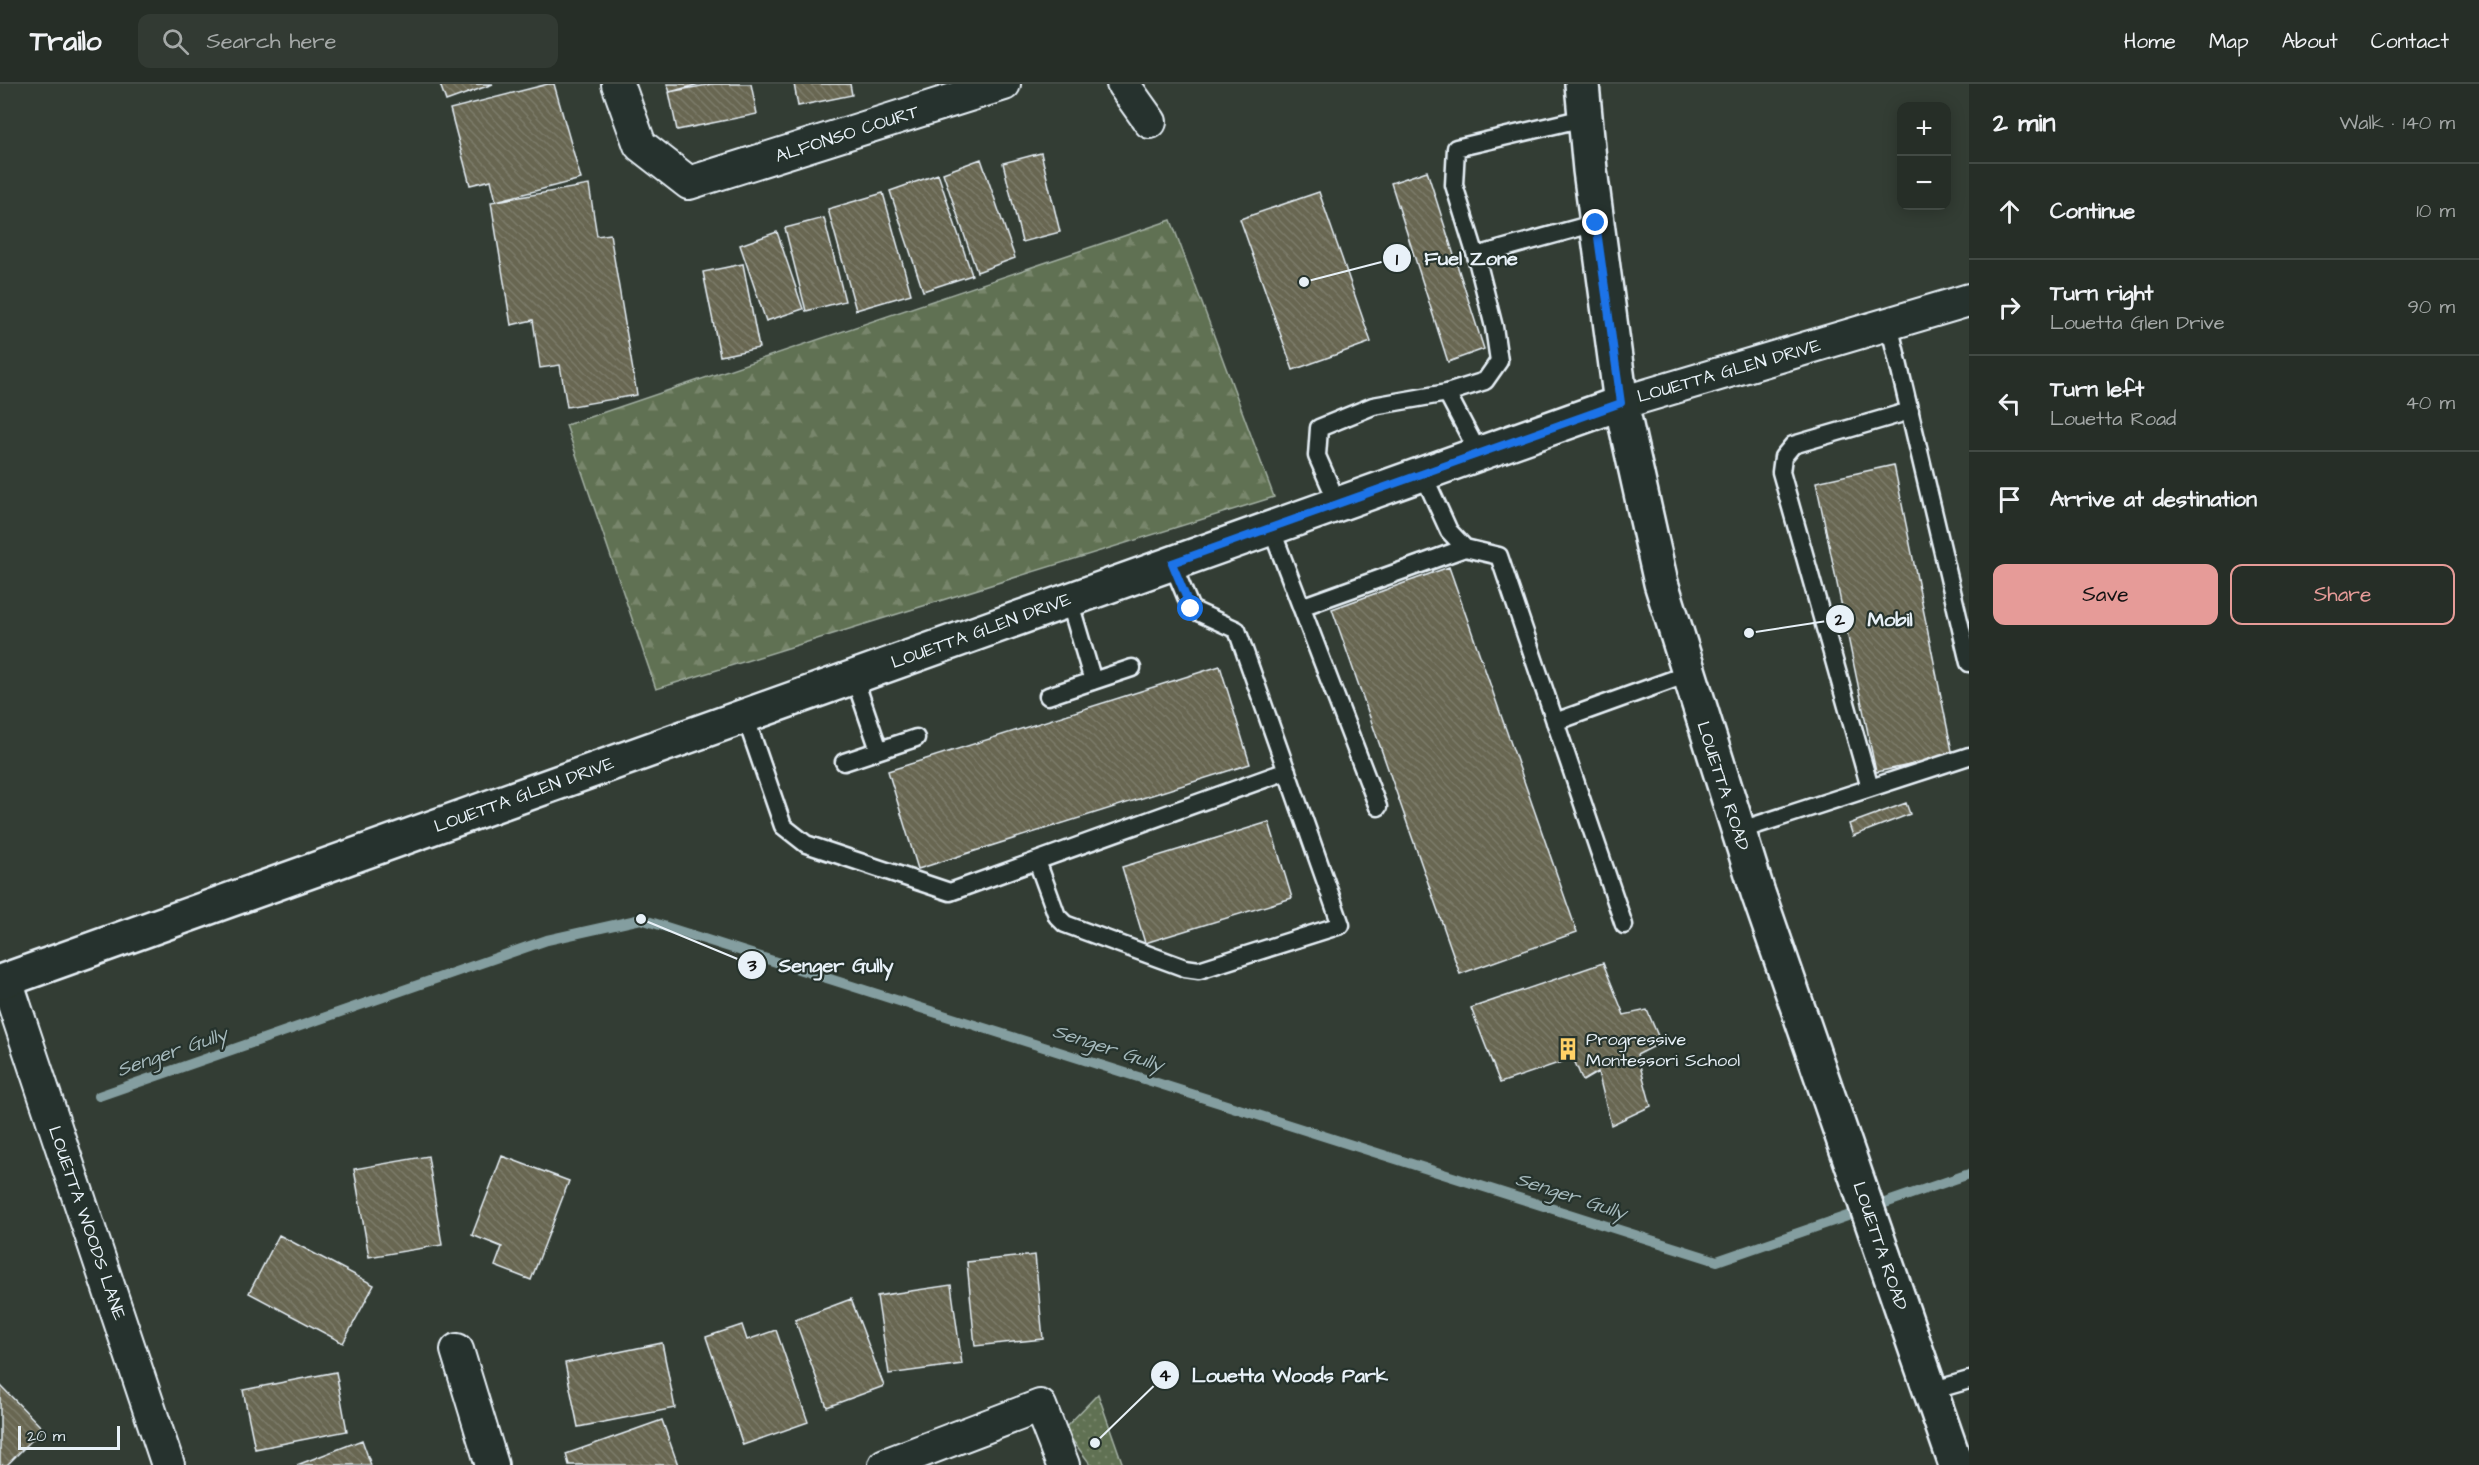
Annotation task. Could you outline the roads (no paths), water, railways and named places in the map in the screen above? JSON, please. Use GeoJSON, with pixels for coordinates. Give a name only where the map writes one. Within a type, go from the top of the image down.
{"type":"FeatureCollection","features":[{"type":"Feature","properties":{"kind":"street","name":"ALFONSO COURT"},"geometry":{"type":"LineString","coordinates":[[618,84],[640,145],[689,183],[1004,84]]}},
{"type":"Feature","properties":{"kind":"street"},"geometry":{"type":"LineString","coordinates":[[1123,84],[1150,122]]}},
{"type":"Feature","properties":{"kind":"street","name":"LOUETTA ROAD"},"geometry":{"type":"LineString","coordinates":[[1582,84],[1596,223],[1621,403],[1661,584],[1738,831],[1956,1465]]}},
{"type":"Feature","properties":{"kind":"street","name":"LOUETTA GLEN DRIVE"},"geometry":{"type":"LineString","coordinates":[[3,981],[1621,403],[1969,300]]}},
{"type":"Feature","properties":{"kind":"street","name":"LOUETTA WOODS LANE"},"geometry":{"type":"LineString","coordinates":[[3,981],[168,1465]]}},
{"type":"Feature","properties":{"kind":"street"},"geometry":{"type":"LineString","coordinates":[[457,1350],[492,1465]]}},
{"type":"Feature","properties":{"kind":"street"},"geometry":{"type":"LineString","coordinates":[[885,1465],[1040,1406],[1063,1465]]}},
{"type":"Feature","properties":{"kind":"lane"},"geometry":{"type":"LineString","coordinates":[[1338,504],[1317,456],[1319,428],[1373,406],[1447,393],[1485,381],[1499,361],[1494,327],[1476,256],[1454,185],[1456,147],[1584,118]]}},
{"type":"Feature","properties":{"kind":"lane"},"geometry":{"type":"LineString","coordinates":[[1476,256],[1596,223]]}},
{"type":"Feature","properties":{"kind":"lane"},"geometry":{"type":"LineString","coordinates":[[1889,324],[1969,663]]}},
{"type":"Feature","properties":{"kind":"lane"},"geometry":{"type":"LineString","coordinates":[[1447,393],[1479,454]]}},
{"type":"Feature","properties":{"kind":"lane"},"geometry":{"type":"LineString","coordinates":[[1870,788],[1781,472],[1783,457],[1793,445],[1910,411]]}},
{"type":"Feature","properties":{"kind":"lane"},"geometry":{"type":"LineString","coordinates":[[1423,474],[1449,531],[1465,548]]}},
{"type":"Feature","properties":{"kind":"lane"},"geometry":{"type":"LineString","coordinates":[[1271,528],[1378,807]]}},
{"type":"Feature","properties":{"kind":"lane"},"geometry":{"type":"LineString","coordinates":[[1301,607],[1465,548],[1499,556],[1624,925]]}},
{"type":"Feature","properties":{"kind":"lane"},"geometry":{"type":"LineString","coordinates":[[1037,861],[1057,916],[1065,924],[1185,968],[1199,970],[1341,925],[1237,630],[1191,609],[1172,563]]}},
{"type":"Feature","properties":{"kind":"lane"},"geometry":{"type":"LineString","coordinates":[[1069,600],[1093,681]]}},
{"type":"Feature","properties":{"kind":"lane"},"geometry":{"type":"LineString","coordinates":[[1048,696],[1132,668]]}},
{"type":"Feature","properties":{"kind":"lane"},"geometry":{"type":"LineString","coordinates":[[1555,722],[1688,674]]}},
{"type":"Feature","properties":{"kind":"lane"},"geometry":{"type":"LineString","coordinates":[[854,677],[879,750]]}},
{"type":"Feature","properties":{"kind":"lane"},"geometry":{"type":"LineString","coordinates":[[745,716],[783,826],[806,844],[950,892],[1287,771]]}},
{"type":"Feature","properties":{"kind":"lane"},"geometry":{"type":"LineString","coordinates":[[844,762],[916,738]]}},
{"type":"Feature","properties":{"kind":"lane"},"geometry":{"type":"LineString","coordinates":[[1738,831],[1969,756]]}},
{"type":"Feature","properties":{"kind":"lane"},"geometry":{"type":"LineString","coordinates":[[1931,1391],[1969,1380]]}},
{"type":"Feature","properties":{"kind":"waterway","name":"Senger Gully"},"geometry":{"type":"LineString","coordinates":[[99,1096],[547,940],[641,919],[1717,1261],[1969,1174]]}},
{"type":"Feature","properties":{"kind":"place","name":"Fuel Zone"},"geometry":{"type":"Point","coordinates":[1304,282]}},
{"type":"Feature","properties":{"kind":"place","name":"Mobil"},"geometry":{"type":"Point","coordinates":[1749,633]}},
{"type":"Feature","properties":{"kind":"place","name":"Senger Gully"},"geometry":{"type":"Point","coordinates":[641,919]}},
{"type":"Feature","properties":{"kind":"place","name":"Progressive Montessori School"},"geometry":{"type":"Point","coordinates":[1568,1049]}},
{"type":"Feature","properties":{"kind":"place","name":"Louetta Woods Park"},"geometry":{"type":"Point","coordinates":[1095,1443]}}]}
